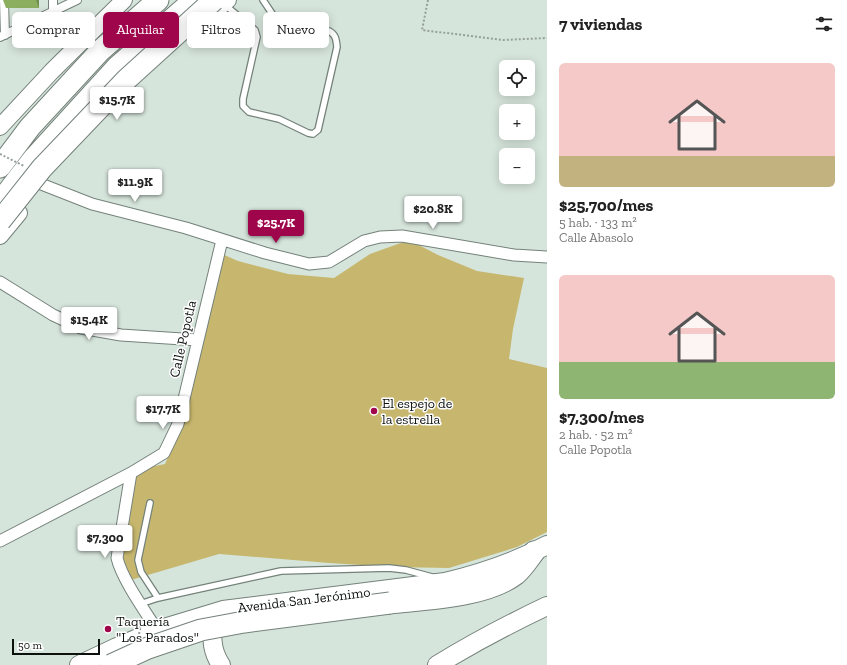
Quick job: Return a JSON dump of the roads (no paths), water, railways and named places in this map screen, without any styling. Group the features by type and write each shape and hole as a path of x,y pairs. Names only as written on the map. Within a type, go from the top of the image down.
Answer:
{"highway":[{"path":"0,145 23,117 86,51 141,0"},
{"path":"0,167 30,127 102,50 158,0"},
{"path":"0,202 34,158 117,67 194,0"},
{"path":"0,221 42,168 121,85 222,1"},
{"path":"112,665 148,648 201,630 244,622 390,603 441,598 485,589 518,573 540,548"}],"main road":[{"path":"0,127 52,70 124,0"},
{"path":"0,236 41,184 89,129 222,1"},
{"name":"Avenida San Jerónimo","path":"82,664 117,646 157,630 223,610 445,582 468,576 540,548"},
{"path":"438,665 483,638 547,606"},
{"path":"221,665 217,659 213,646 212,634 216,621 223,610"},
{"path":"82,664 98,659 111,663 112,665"}],"street":[{"path":"4,0 2,36 12,31"},
{"path":"52,12 53,0"},
{"path":"52,12 77,0"},
{"path":"41,184 92,204 186,228 265,253 309,264 329,262 364,241 380,237 402,236 514,255 547,257"},
{"name":"Calle Popotla","path":"0,540 131,473 164,453 178,424 222,240"},
{"path":"0,282 53,315 81,328 121,335 198,340"},
{"path":"131,473 117,558 118,565 140,604 157,630"}],"lane":[{"path":"222,1 257,33 242,98 243,106 249,112 279,119 313,134 318,130 337,47 336,39 334,34 329,31 279,24 263,0"},
{"path":"150,503 138,560 141,572 158,598"},
{"path":"140,604 158,598 281,571 389,568 406,570 445,582"}],"place":[{"name":"El espejo de la estrella","path":"374,411"},
{"name":"Taquería \"Los Parados\"","path":"108,629"}]}
